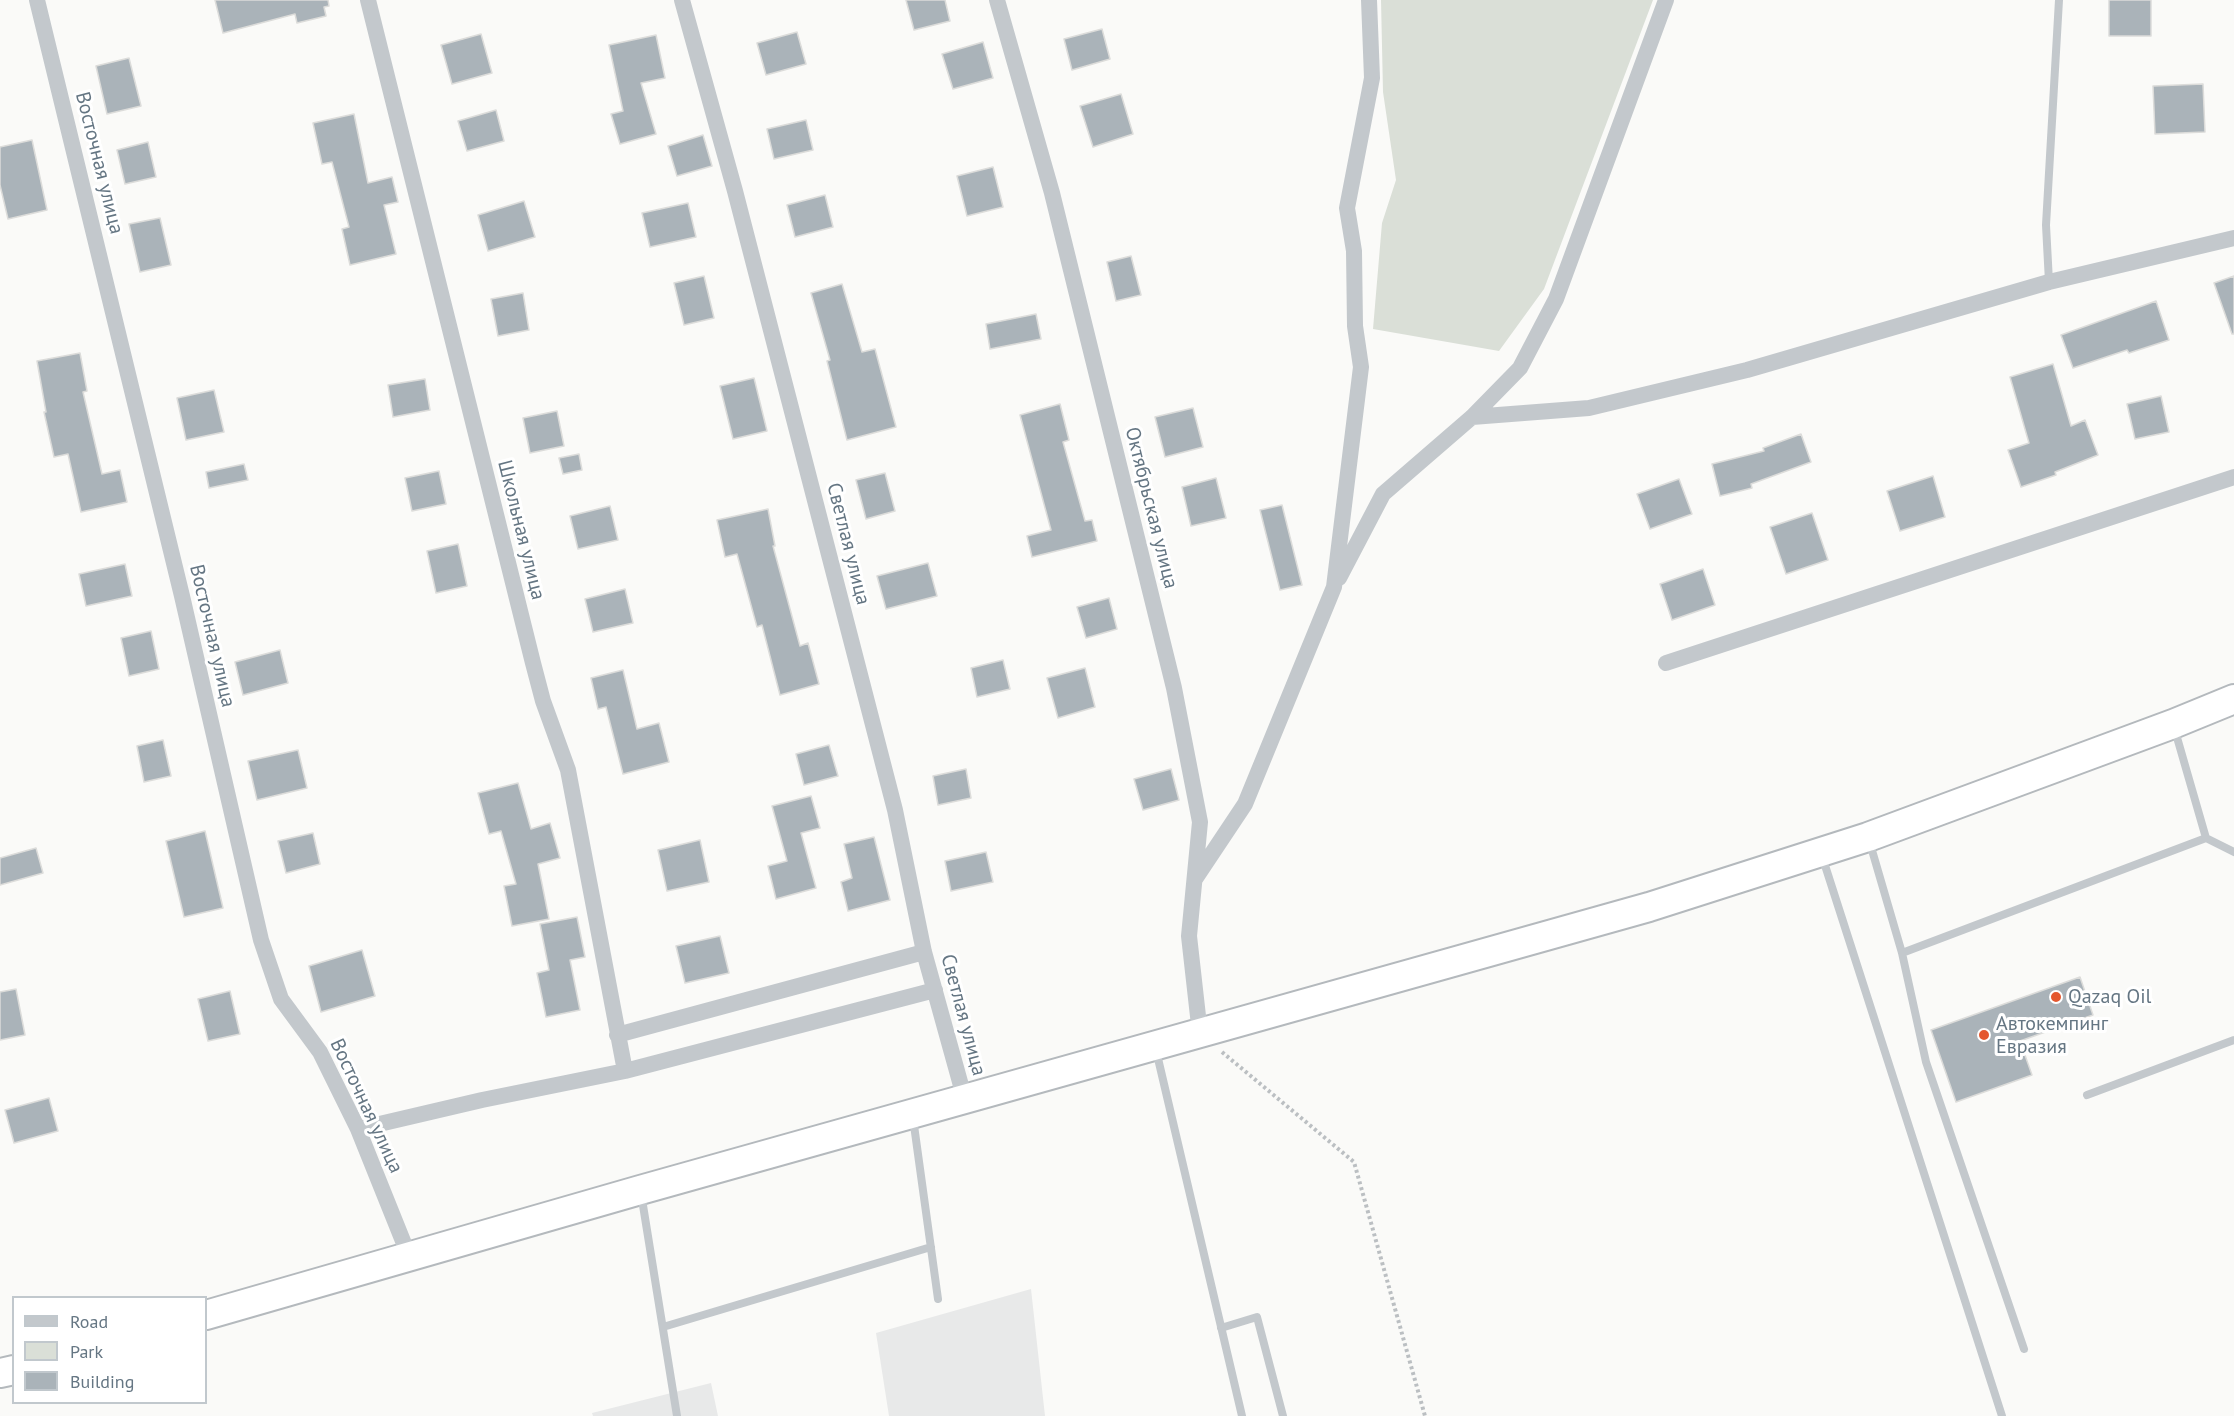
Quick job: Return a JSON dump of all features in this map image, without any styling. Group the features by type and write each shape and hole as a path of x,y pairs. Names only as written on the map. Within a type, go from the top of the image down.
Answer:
{"highway":[{"path":"207,1315 640,1190 1155,1047 1649,906 1868,837 2173,724 2234,699"}],"street":[{"name":"Восточная улица","path":"37,0 182,596 261,940 281,999 320,1052 358,1129 409,1256"},
{"name":"Школьная улица","path":"368,0 536,673 568,770 625,1071"},
{"name":"Светлая улица","path":"682,0 735,191 892,799 924,952 965,1100"},
{"name":"Октябрьская улица","path":"997,0 1052,193 1174,688 1200,822 1189,936 1200,1034"},
{"path":"1334,587 1361,367 1354,326 1354,251 1347,207 1372,78 1369,0"},
{"path":"1194,881 1245,804 1334,587 1383,494 1472,417 1520,368 1556,299 1666,0"},
{"path":"1472,417 1589,408 1747,370 2049,282 2234,238"},
{"path":"1666,663 2234,477"},
{"path":"617,1035 924,952"},
{"path":"358,1129 482,1100 625,1071 935,990"}],"lane":[{"path":"2049,282 2046,225 2059,0"},
{"path":"2173,724 2206,838"},
{"path":"1868,837 1902,953 1926,1062 2024,1349"},
{"path":"1902,953 2206,838 2234,852"},
{"path":"1821,853 2002,1416"},
{"path":"2087,1095 2234,1040"},
{"path":"1155,1047 1242,1416"},
{"path":"912,1114 938,1299"},
{"path":"640,1190 677,1416"},
{"path":"663,1327 931,1247"},
{"path":"1221,1328 1257,1317 1283,1416"}],"path":[{"path":"1200,1034 1354,1162 1425,1416"}],"shaded area":[{"path":"1031,1289 1045,1416 889,1416 876,1333"},
{"path":"711,1383 718,1416 593,1416 592,1413"}],"green space":[{"path":"1381,0 1653,0 1544,289 1499,351 1373,329 1382,223 1396,180 1383,92"}],"building":[{"path":"215,0 328,0 329,6 324,7 326,16 297,23 295,14 223,33"},
{"path":"906,0 945,0 950,21 914,30"},
{"path":"2109,0 2151,0 2151,36 2109,36"},
{"path":"1102,29 1110,59 1072,70 1064,39"},
{"path":"797,32 806,64 766,75 757,43"},
{"path":"481,34 492,73 452,84 441,45"},
{"path":"656,35 665,78 641,83 656,134 620,144 611,114 623,111 609,45"},
{"path":"983,42 993,78 953,89 942,54"},
{"path":"129,58 141,106 107,114 96,66"},
{"path":"2203,84 2205,132 2155,134 2153,86"},
{"path":"1121,94 1133,134 1093,147 1080,106"},
{"path":"496,110 504,141 467,151 458,121"},
{"path":"354,114 368,183 392,177 398,202 384,205 396,254 350,265 342,229 349,227 332,162 322,164 313,123"},
{"path":"806,120 813,150 774,159 767,129"},
{"path":"703,135 712,166 677,176 668,146"},
{"path":"32,140 47,210 8,219 0,185 0,147"},
{"path":"148,142 156,177 125,184 117,150"},
{"path":"993,167 1003,207 967,216 957,176"},
{"path":"825,195 833,227 795,237 787,205"},
{"path":"524,201 535,237 488,251 478,215"},
{"path":"688,203 696,237 650,247 642,213"},
{"path":"160,218 171,265 140,272 129,224"},
{"path":"1131,256 1141,295 1116,301 1107,262"},
{"path":"704,276 714,318 684,325 674,283"},
{"path":"2234,276 2234,334 2232,334 2214,283"},
{"path":"842,284 862,352 875,349 896,427 847,440 827,361 830,360 811,293"},
{"path":"523,293 529,330 498,336 491,299"},
{"path":"2156,301 2169,340 2129,353 2127,350 2073,368 2061,335"},
{"path":"1036,314 1041,339 990,349 986,324"},
{"path":"80,353 87,391 83,392 102,474 120,470 127,502 81,512 68,454 54,457 44,412 46,412 37,361"},
{"path":"2053,364 2071,426 2085,420 2098,455 2055,472 2056,475 2021,487 2008,450 2029,443 2010,377"},
{"path":"754,378 767,431 733,439 720,386"},
{"path":"425,379 430,410 393,417 388,385"},
{"path":"214,390 224,432 186,440 177,398"},
{"path":"2161,396 2169,432 2135,439 2127,404"},
{"path":"1060,404 1069,440 1063,442 1085,521 1092,520 1097,541 1032,557 1027,536 1051,530 1020,415"},
{"path":"1193,408 1203,447 1165,457 1155,417"},
{"path":"557,411 564,446 530,453 523,418"},
{"path":"1801,434 1811,462 1751,484 1752,488 1720,496 1712,464 1764,451 1763,448"},
{"path":"579,454 582,470 563,474 559,458"},
{"path":"244,464 248,480 209,488 206,472"},
{"path":"439,471 446,504 412,511 405,478"},
{"path":"885,473 895,511 866,519 856,480"},
{"path":"1933,476 1945,517 1900,531 1887,491"},
{"path":"1216,478 1226,518 1191,526 1182,487"},
{"path":"1679,479 1692,514 1650,529 1637,494"},
{"path":"1282,505 1302,585 1280,590 1260,510"},
{"path":"610,506 618,540 578,549 570,516"},
{"path":"768,509 775,546 773,546 800,646 808,643 819,684 780,695 762,625 757,627 737,554 725,557 717,520"},
{"path":"1812,513 1828,560 1786,574 1770,527"},
{"path":"458,544 467,586 436,593 427,551"},
{"path":"928,563 937,596 886,609 877,576"},
{"path":"125,564 132,596 86,606 79,574"},
{"path":"1703,569 1715,605 1672,620 1660,584"},
{"path":"625,589 633,623 593,632 585,599"},
{"path":"1109,598 1117,629 1086,638 1077,607"},
{"path":"151,631 159,669 129,676 121,638"},
{"path":"280,650 288,683 243,695 235,662"},
{"path":"1003,660 1010,689 977,697 971,668"},
{"path":"1085,668 1095,707 1058,718 1047,678"},
{"path":"623,670 637,729 659,723 669,762 623,774 606,707 598,709 591,678"},
{"path":"163,740 171,776 144,782 137,746"},
{"path":"829,745 838,776 804,785 796,754"},
{"path":"298,750 307,788 257,800 248,761"},
{"path":"966,769 971,798 938,805 933,776"},
{"path":"1171,769 1179,800 1143,810 1134,779"},
{"path":"518,783 531,829 550,823 560,858 538,864 549,919 512,926 504,886 516,884 501,831 489,834 478,793"},
{"path":"811,796 820,828 801,833 816,888 776,899 768,866 787,861 772,806"},
{"path":"205,831 223,908 184,917 166,841"},
{"path":"313,833 320,864 286,873 278,841"},
{"path":"874,837 890,900 848,911 841,882 852,878 844,844"},
{"path":"700,840 709,882 667,891 658,850"},
{"path":"36,848 43,873 0,885 0,858"},
{"path":"986,852 993,882 951,891 945,861"},
{"path":"577,917 585,957 570,960 580,1010 546,1017 537,973 549,970 540,924"},
{"path":"720,936 729,973 685,983 676,946"},
{"path":"362,950 375,996 321,1012 309,966"},
{"name":"Автокемпинг Евразия","path":"2080,977 2093,1015 2020,1041 2032,1075 1956,1102 1931,1030"},
{"path":"16,989 25,1035 0,1040 0,992"},
{"path":"230,991 240,1034 208,1041 198,999"},
{"path":"49,1098 58,1131 14,1143 5,1110"}],"place":[{"name":"Qazaq Oil","path":"2056,997"},
{"name":"Автокемпинг Евразия","path":"1984,1035"}]}
